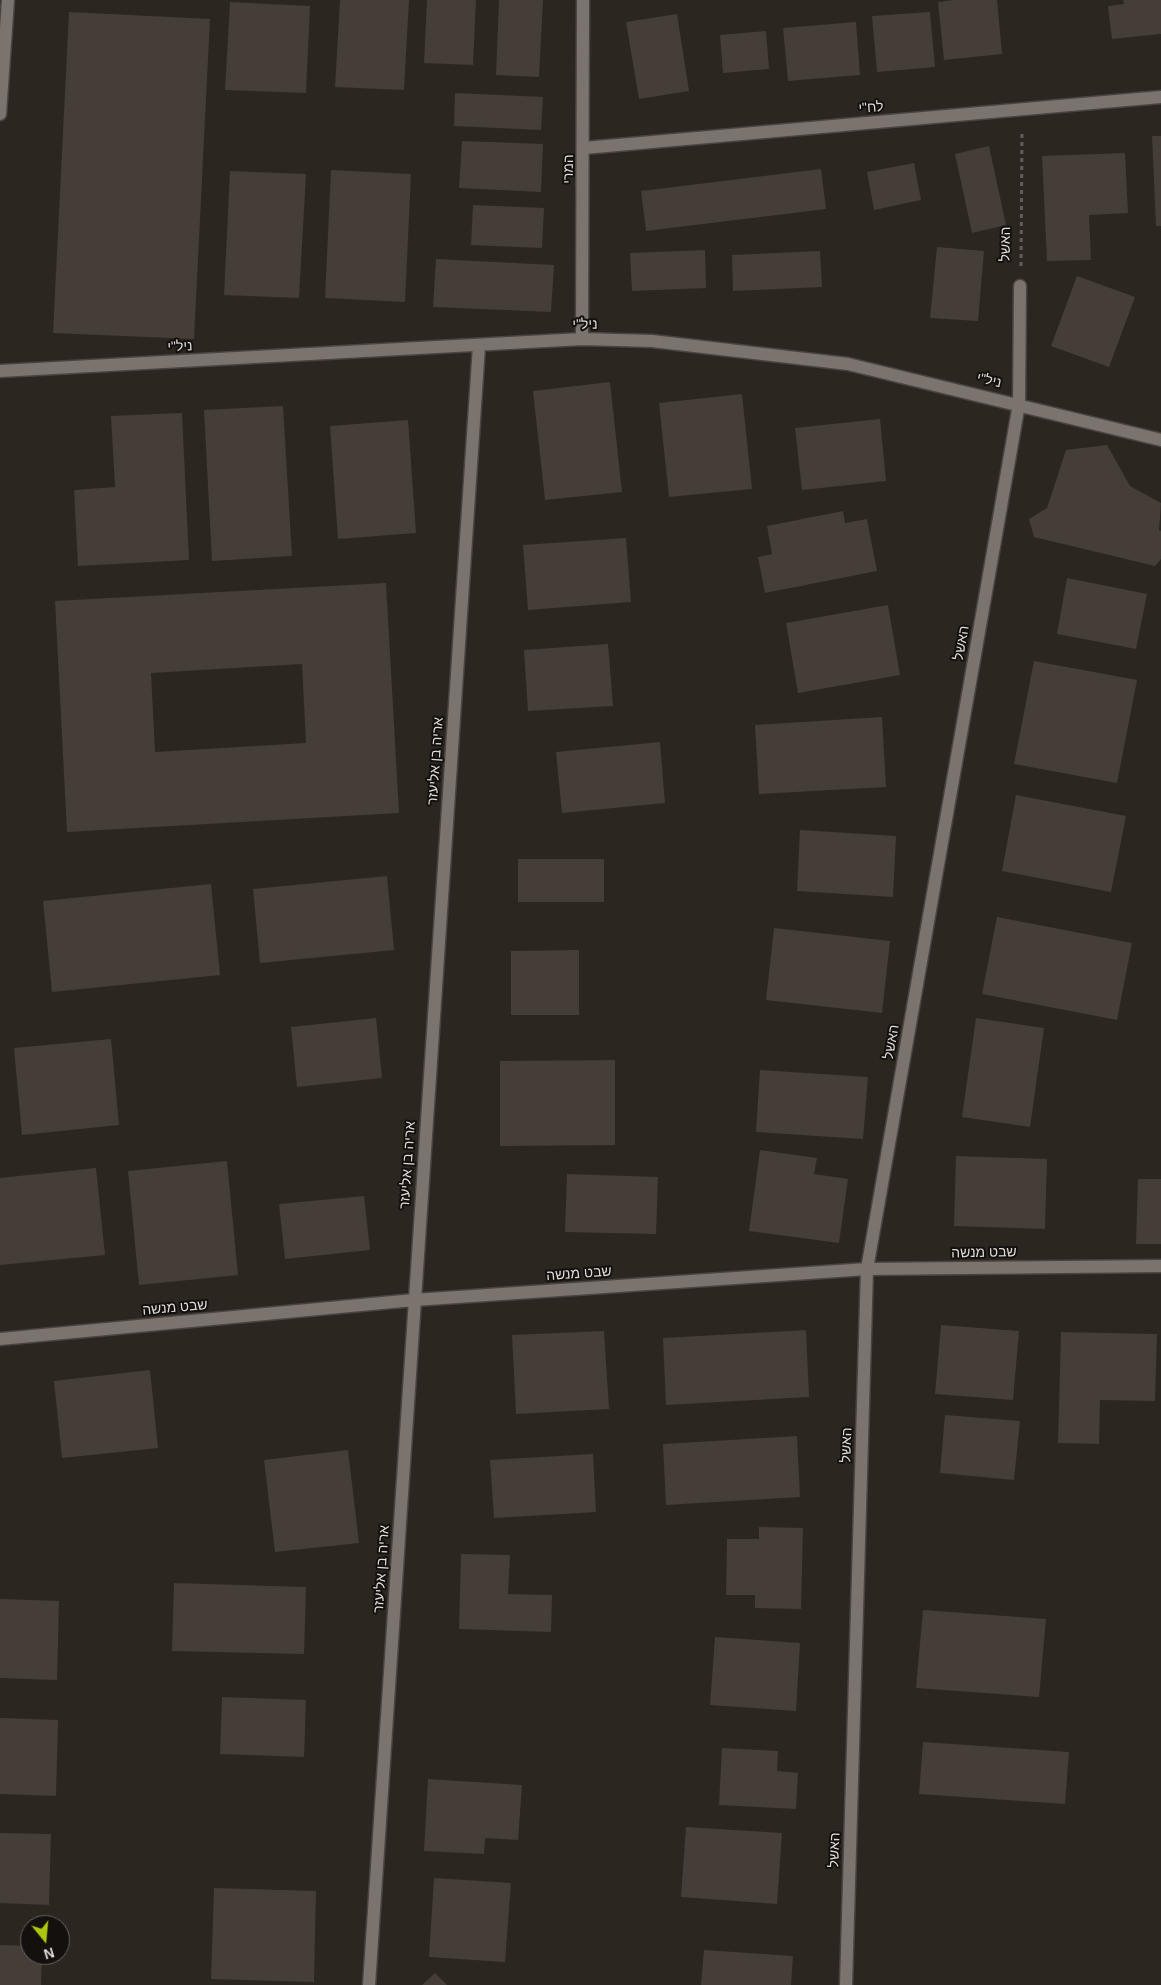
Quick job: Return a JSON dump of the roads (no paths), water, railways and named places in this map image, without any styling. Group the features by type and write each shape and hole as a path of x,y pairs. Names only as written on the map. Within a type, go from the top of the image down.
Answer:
{"street":[{"path":"0,114 8,0"},
{"name":"המרי","path":"582,339 583,0"},
{"name":"לח\"י","path":"584,148 1161,97"},
{"name":"האשל","path":"846,1985 867,1269 1019,404 1020,286"},
{"name":"ניל\"י","path":"0,372 582,339 652,341 848,364 1161,440"},
{"name":"אריה בן אליעזר","path":"370,1985 414,1300 479,346"},
{"name":"שבט מנשה","path":"0,1339 414,1300 867,1269 1161,1266"}]}
